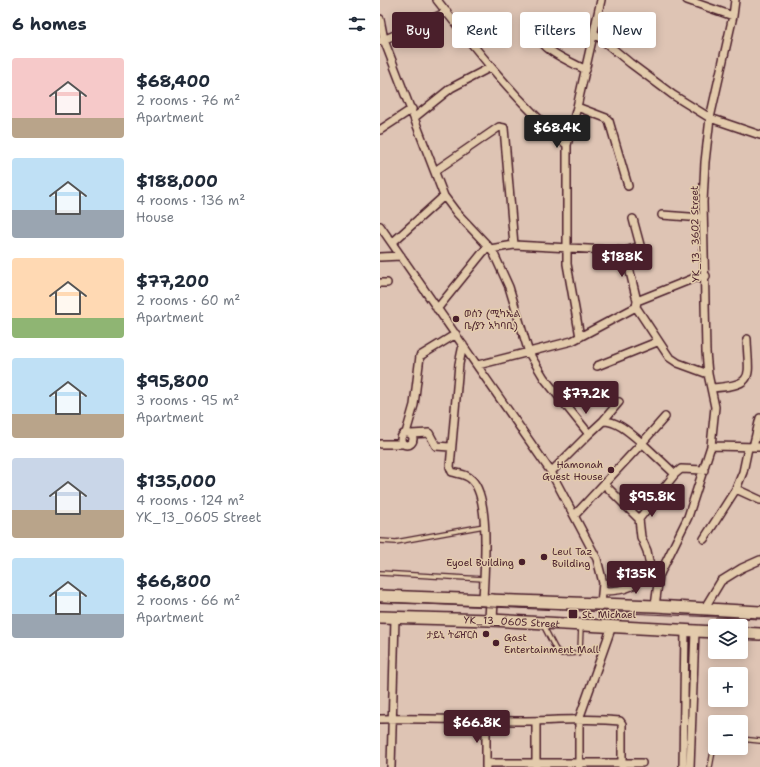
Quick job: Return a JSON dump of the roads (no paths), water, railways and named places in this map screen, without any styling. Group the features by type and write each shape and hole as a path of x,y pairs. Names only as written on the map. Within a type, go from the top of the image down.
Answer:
{"main road":[{"path":"380,596 655,606 760,612"},
{"path":"487,600 491,620"},
{"name":"YK_13_0605 Street","path":"380,617 541,622 708,631"},
{"path":"748,633 760,634"}],"street":[{"path":"437,0 491,67 538,119 567,145"},
{"path":"580,337 567,264 567,145 586,70 601,0"},
{"path":"687,0 733,16"},
{"name":"YK_13_3602 Street","path":"655,606 659,576 688,517 711,446 715,407 708,374 703,218 705,162 710,118 733,16 735,0"},
{"path":"382,41 447,12"},
{"path":"380,19 382,41 412,109 444,196 456,212 489,247 509,287 529,353 544,378 589,434"},
{"path":"594,33 628,62 673,95 710,118 760,135"},
{"path":"546,48 586,70"},
{"path":"415,117 451,88 491,67"},
{"path":"577,107 606,118 609,122 628,186"},
{"path":"380,130 412,109"},
{"path":"435,171 499,127 504,128 514,245"},
{"path":"392,243 444,196"},
{"path":"662,215 703,218"},
{"path":"437,309 489,247 514,245 625,251 640,245 633,219"},
{"path":"380,226 551,472 597,559 603,583 601,604"},
{"path":"625,251 636,304 658,342 669,357 678,363 708,374"},
{"path":"380,256 401,256"},
{"path":"478,365 572,342 636,304 697,278 706,276"},
{"path":"408,434 414,404 420,356 456,334"},
{"path":"712,388 735,386 746,379 750,369 747,339"},
{"path":"597,366 658,342"},
{"path":"463,345 459,364 450,447 450,471 468,476 477,486 485,526 484,579 487,600"},
{"path":"551,472 603,420 618,402"},
{"path":"575,515 665,417"},
{"path":"704,539 736,489 743,472 748,447 760,418"},
{"path":"603,420 620,425 675,474"},
{"path":"381,444 403,444 402,436 408,434 430,434 436,446 450,447"},
{"path":"711,446 748,447"},
{"path":"639,518 675,474 681,469 704,470"},
{"path":"604,484 639,518 641,537 647,551 650,566 659,576"},
{"path":"736,489 760,500"},
{"path":"704,609 722,581 742,568 760,560"},
{"path":"603,591 630,588 645,575 650,566"},
{"path":"391,767 395,618"},
{"path":"579,765 579,718 612,626"},
{"path":"683,767 690,630"},
{"path":"690,630 690,767"},
{"path":"380,719 408,718 536,721 579,718 622,722 622,765"},
{"path":"486,721 486,765 622,765 642,762"},
{"path":"536,721 536,765"}],"lane":[{"path":"380,541 396,542 485,526"},
{"path":"380,573 484,579"},
{"path":"541,622 555,648 560,654 578,653 580,650 581,624"},
{"path":"748,740 760,740"},
{"path":"710,767 712,755"}],"tram line":[{"path":"380,602 760,619"}],"place":[{"name":"ወሰን (ሚካኤል ቤ/ያን አካባቢ)","path":"456,319"},
{"name":"Hamonah Guest House","path":"611,470"},
{"name":"Leul Taz Building","path":"544,557"},
{"name":"Eyoel Building","path":"522,562"},
{"name":"St. Michael","path":"573,614"},
{"name":"ታይኒ ትሬዠርስ","path":"486,634"},
{"name":"Gast Entertainment Mall","path":"496,643"}]}
